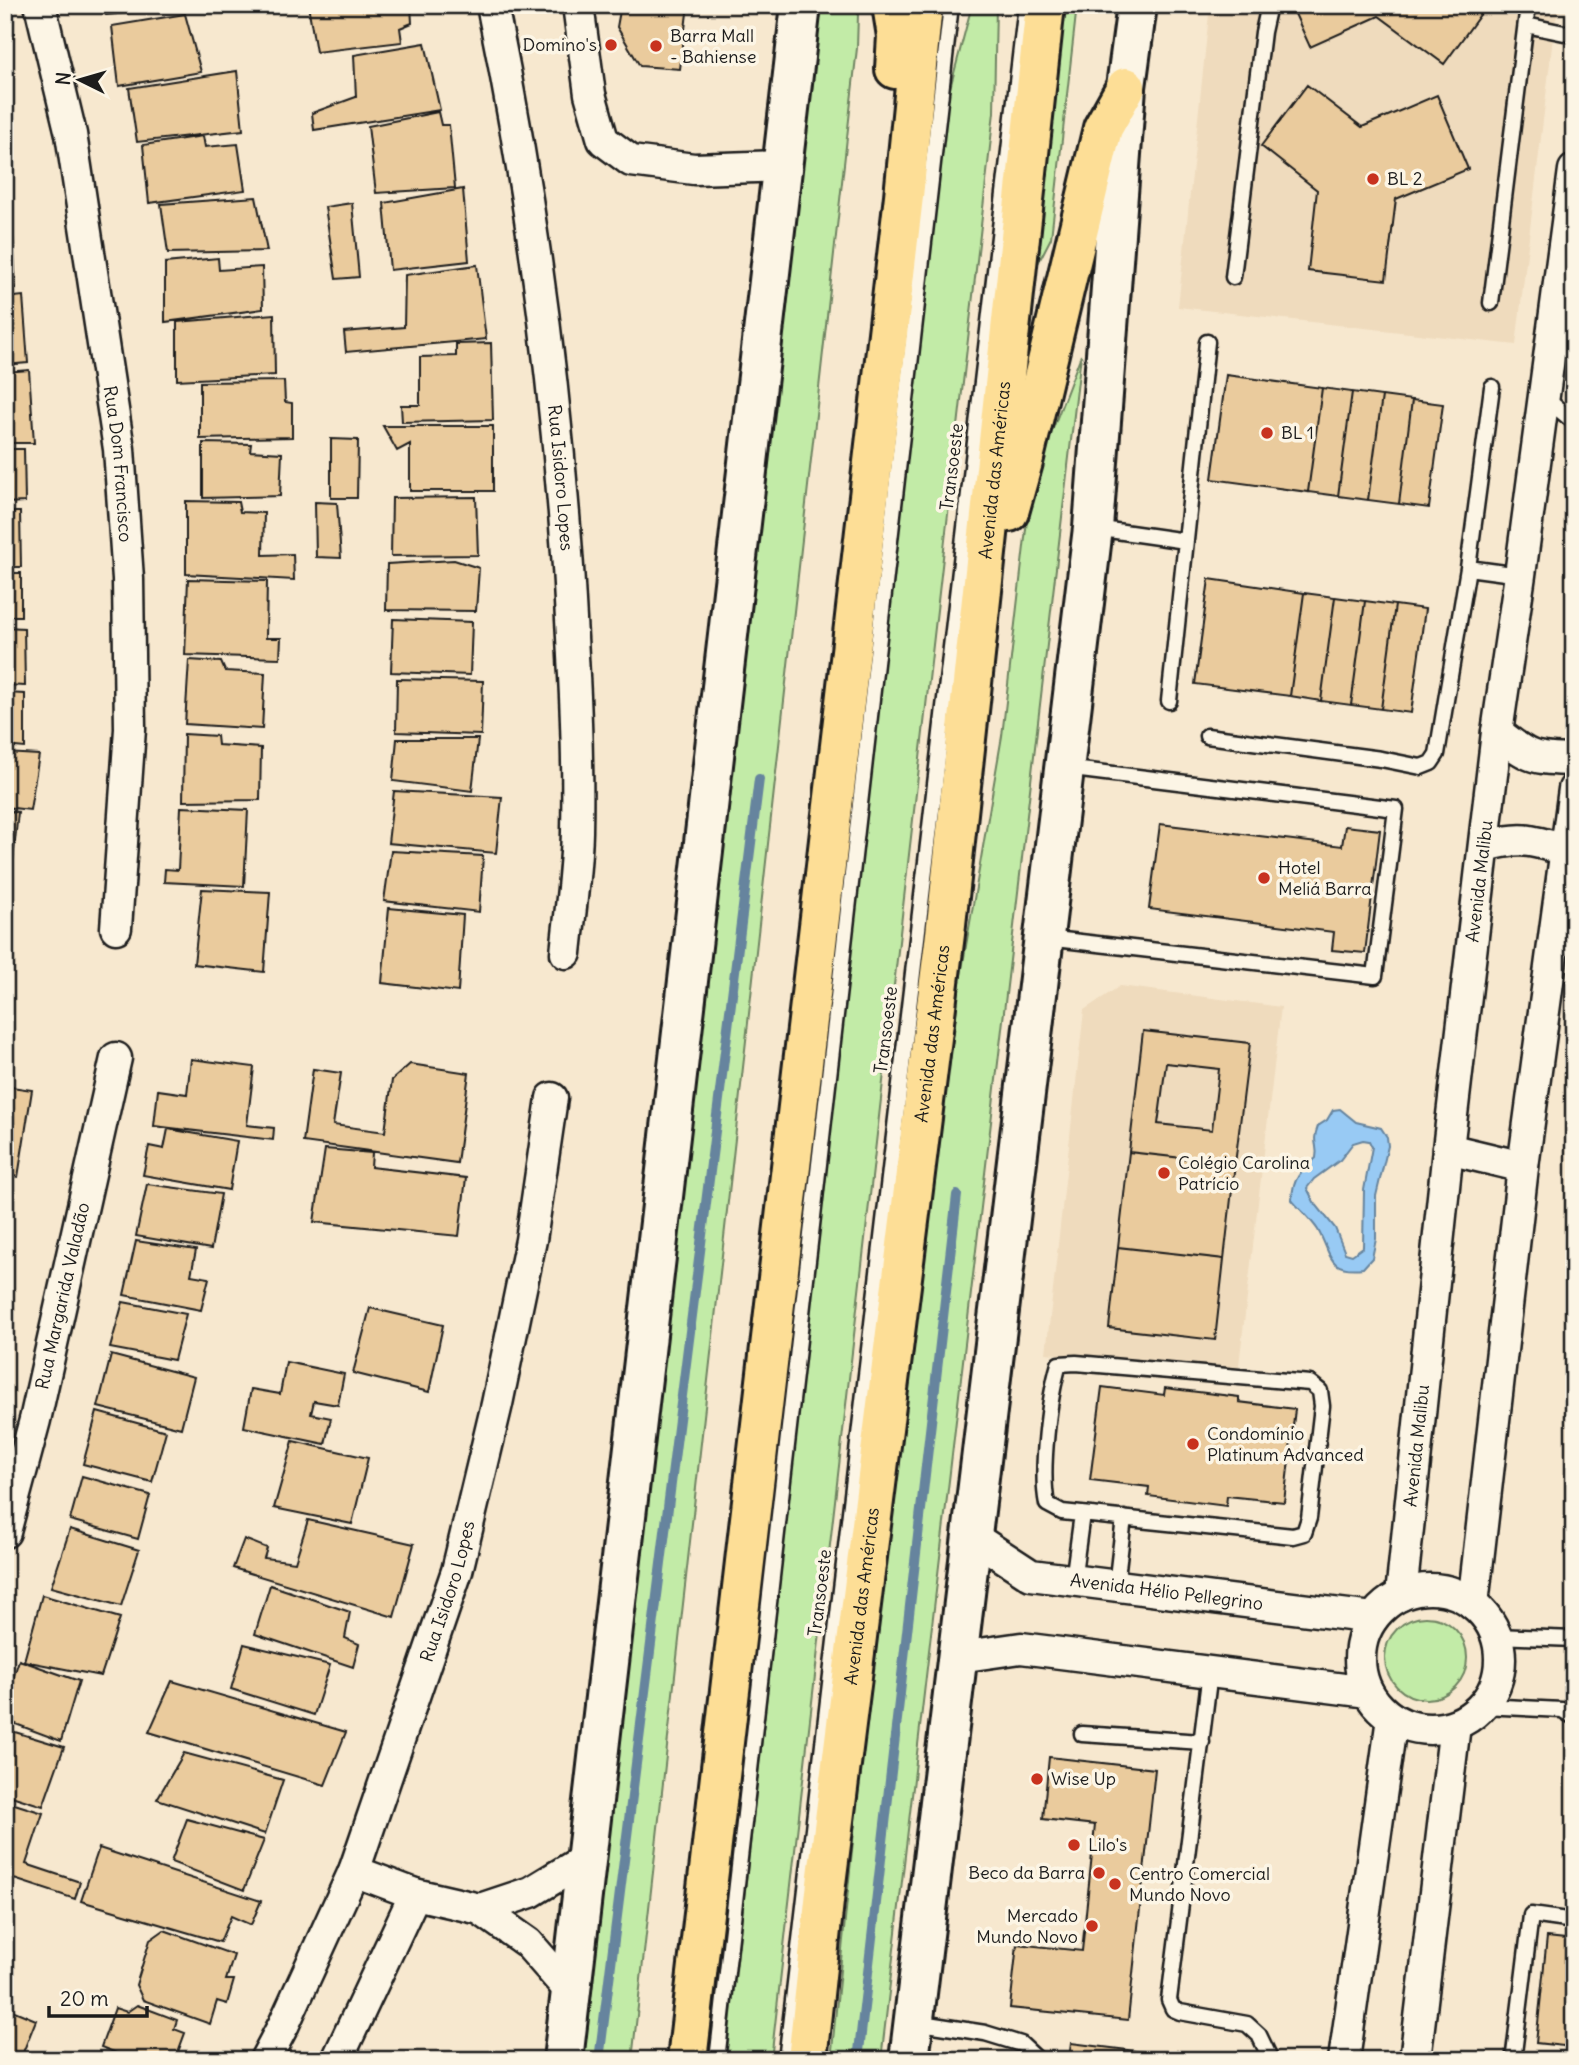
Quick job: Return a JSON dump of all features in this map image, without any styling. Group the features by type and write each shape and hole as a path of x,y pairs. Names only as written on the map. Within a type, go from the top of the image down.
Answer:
{"highway":[{"path":"892,5 897,36 892,112 894,147 904,196"},
{"path":"687,2060 904,196 923,5"},
{"name":"Avenida das Américas","path":"807,2060 827,1879 945,934 985,561 1034,20"},
{"path":"985,561 1000,536 1012,507 1103,128 1126,87"}],"main road":[{"path":"563,2060 801,5"},
{"path":"909,2060 1093,528 1126,87 1137,5"}],"street":[{"name":"Rua Dom Francisco","path":"40,5 71,134 119,449 128,579 130,729 116,928"},
{"name":"Rua Isidoro Lopes","path":"492,5 509,87 552,375 565,527 577,703 577,834 566,953"},
{"path":"578,5 590,94 603,140 631,161 694,169 783,166"},
{"name":"Avenida Malibu","path":"1401,1595 1448,1149 1497,732 1544,397 1567,256 1574,170"},
{"path":"1497,732 1523,753 1537,758 1574,760"},
{"path":"1474,1604 1523,1167 1574,789"},
{"path":"1485,846 1526,839 1564,850"},
{"name":"Rua Margarida Valadão","path":"5,1532 36,1420 116,1058"},
{"name":"Rua Isidoro Lopes","path":"265,2060 354,1871 457,1571 497,1404 531,1240 552,1098"},
{"path":"1448,1149 1523,1167"},
{"name":"Avenida Hélio Pellegrino","path":"973,1537 1031,1575 1373,1618"},
{"path":"1415,1590 1438,1590 1461,1596 1474,1604 1483,1613 1496,1636 1500,1651 1497,1680 1482,1706 1470,1717 1439,1730 1406,1726 1378,1707 1368,1692 1361,1672 1360,1652 1366,1631 1384,1606 1415,1590"},
{"path":"959,1657 1020,1648 1368,1692"},
{"path":"1344,2060 1392,1718"},
{"path":"1415,2060 1455,1725"},
{"path":"480,1909 531,1892 587,1858"},
{"path":"354,1871 415,1894 480,1909 528,1943 570,1991"},
{"path":"337,2060 415,1894"}],"lane":[{"path":"717,2060 951,5"},
{"path":"948,35 958,5"},
{"path":"1014,5 1034,20"},
{"name":"Transoeste","path":"786,2060 1034,20 1026,5"},
{"path":"1233,277 1263,32 1269,5"},
{"path":"1491,303 1528,5"},
{"path":"1526,25 1574,35"},
{"path":"1169,701 1207,342"},
{"path":"1208,736 1381,759 1421,767 1431,763 1437,754 1468,568 1492,387"},
{"path":"1544,397 1574,422"},
{"path":"1093,528 1186,541"},
{"path":"1468,568 1520,575"},
{"path":"1045,937 1375,976 1396,808 1065,768"},
{"path":"1076,1363 1310,1382 1320,1391 1322,1406 1309,1518 1304,1533 1293,1536 1124,1518 1062,1511 1047,1504 1043,1485 1053,1384 1059,1364 1076,1363"},
{"path":"1073,1581 1082,1514"},
{"path":"1116,1586 1124,1518"},
{"path":"1496,1636 1574,1639"},
{"path":"1210,1672 1169,2000 1173,2009 1180,2012 1247,2024 1259,2035 1271,2060"},
{"path":"1482,1706 1562,1710 1574,1717"},
{"path":"1082,1734 1202,1742"},
{"path":"1514,2053 1531,1915 1574,1921"},
{"path":"914,2022 985,2034 1021,2044 1038,2060"}],"shaded area":[{"path":"1210,5 1563,5 1555,21 1516,345 1178,307"},
{"name":"Colégio Carolina Patrício","path":"1120,986 1281,1007 1238,1374 1046,1353 1084,1010"}],"green space":[{"path":"816,5 856,5 857,48 632,2060 578,2060"},
{"path":"972,5 996,5 994,112 771,2060 726,2060 944,111"},
{"path":"1047,5 1077,5 1051,238 1011,316"},
{"path":"1081,355 881,2060 831,2060 867,1700 961,975 1002,736 1031,486"},
{"path":"1426,1617 1442,1620 1455,1629 1464,1642 1467,1658 1464,1674 1455,1687 1442,1696 1426,1699 1410,1696 1397,1687 1388,1674 1385,1658 1388,1642 1397,1629 1410,1620"}],"water":[{"path":"1340,1109 1356,1122 1381,1128 1387,1137 1388,1146 1376,1196 1376,1239 1372,1258 1363,1268 1343,1267 1332,1260 1315,1226 1292,1200 1298,1176 1316,1158 1315,1137 1318,1126 1327,1120 1333,1110","holes":["1369,1141 1372,1147 1364,1190 1363,1247 1352,1255 1345,1253 1335,1228 1314,1202 1307,1188 1314,1179 1340,1160 1353,1143"]}],"building":[{"path":"104,5 141,5 142,12 106,15"},
{"path":"308,5 411,5 412,23 400,28 402,42 316,52"},
{"name":"Barra Mall - Bahiense","path":"621,5 688,5 680,69 640,66 617,27"},
{"path":"1291,5 1487,5 1444,64 1379,16 1310,47"},
{"path":"185,14 201,72 119,86 112,26"},
{"path":"425,43 440,110 314,130 312,113 356,97 354,55"},
{"path":"237,71 243,130 137,142 129,88"},
{"name":"BL 2","path":"1307,85 1362,127 1437,95 1468,169 1396,199 1386,280 1308,271 1317,190 1261,146"},
{"path":"438,112 441,125 449,125 455,188 376,193 368,126"},
{"path":"203,136 205,147 238,144 245,190 149,203 143,145"},
{"path":"463,189 469,261 390,270 384,203"},
{"path":"256,197 267,251 168,253 161,204"},
{"path":"352,203 359,277 336,279 325,207"},
{"path":"5,219 12,219 16,288 5,288"},
{"path":"218,258 219,270 262,267 263,309 165,322 165,263"},
{"path":"477,265 486,339 346,352 344,332 404,327 405,275"},
{"path":"23,296 28,363 5,365 5,298"},
{"path":"274,314 275,375 177,380 177,322"},
{"path":"491,343 493,420 402,422 401,405 420,405 420,357 456,356 456,344"},
{"path":"29,370 34,443 5,443 5,372"},
{"name":"BL 1","path":"1226,375 1322,388 1308,492 1212,479"},
{"path":"284,381 285,402 292,403 292,437 200,439 200,382"},
{"path":"1322,388 1352,392 1338,496 1308,492"},
{"path":"1352,392 1382,396 1368,500 1338,496"},
{"path":"1382,396 1412,400 1399,504 1368,500"},
{"path":"1412,400 1443,404 1429,508 1399,504"},
{"path":"383,426 493,426 493,491 410,491 410,444 397,451"},
{"path":"331,439 358,440 357,498 331,498"},
{"path":"203,443 251,444 250,451 282,453 280,496 203,498"},
{"path":"5,449 24,449 25,502 5,503"},
{"path":"476,497 478,555 391,556 392,498"},
{"path":"186,501 238,502 240,512 264,513 263,555 293,554 294,580 186,574"},
{"path":"315,502 337,503 341,558 316,557"},
{"path":"5,512 20,512 21,567 5,567"},
{"path":"454,560 479,568 476,611 386,610 387,564"},
{"path":"5,573 21,573 21,616 5,616"},
{"path":"188,579 267,581 266,638 281,638 280,658 185,655"},
{"path":"1209,579 1304,593 1290,696 1195,684"},
{"path":"1304,593 1335,597 1321,701 1290,696"},
{"path":"1335,597 1365,601 1351,705 1321,701"},
{"path":"1365,601 1395,605 1381,709 1351,705"},
{"path":"1395,605 1425,609 1411,713 1381,709"},
{"path":"393,619 472,622 470,675 391,672"},
{"path":"5,627 24,628 25,686 5,685"},
{"path":"189,660 221,662 225,671 265,673 262,729 185,724"},
{"path":"397,679 483,681 481,735 396,732"},
{"path":"5,693 25,694 25,748 5,746"},
{"path":"184,734 217,736 218,745 261,748 260,800 183,801"},
{"path":"397,739 478,739 472,791 393,781"},
{"path":"5,753 39,755 30,810 5,807"},
{"path":"394,791 502,797 496,853 388,843"},
{"path":"181,807 248,810 244,886 164,882 165,869 178,870"},
{"path":"5,811 18,812 12,870 5,869"},
{"name":"Hotel Meliá Barra","path":"1160,824 1342,846 1345,826 1380,830 1365,953 1332,950 1334,932 1149,909"},
{"path":"391,851 483,856 479,912 384,901"},
{"path":"5,872 8,872 5,904"},
{"path":"202,889 270,892 264,972 194,964"},
{"path":"389,908 463,915 458,992 382,983"},
{"path":"1143,1031 1250,1043 1235,1164 1129,1152","holes":["1166,1063 1219,1069 1212,1130 1158,1124"]},
{"path":"191,1059 254,1067 247,1125 274,1128 273,1140 154,1126 158,1090 187,1094"},
{"path":"410,1064 469,1073 457,1163 303,1142 313,1069 341,1073 333,1125 385,1132 392,1080"},
{"path":"5,1086 32,1090 18,1177 5,1174"},
{"path":"168,1129 237,1141 229,1190 143,1175 149,1146 164,1149"},
{"path":"325,1149 372,1153 371,1167 466,1178 459,1236 314,1222"},
{"path":"1129,1152 1235,1164 1224,1259 1118,1247"},
{"path":"147,1184 221,1194 211,1249 136,1236"},
{"path":"136,1241 196,1250 191,1275 209,1278 201,1310 124,1295"},
{"path":"1118,1247 1224,1259 1215,1340 1109,1328"},
{"path":"123,1302 186,1314 174,1360 110,1348"},
{"path":"370,1308 443,1325 429,1392 353,1373"},
{"path":"111,1355 194,1377 181,1428 98,1407"},
{"path":"286,1362 344,1374 338,1405 314,1401 311,1414 331,1418 325,1444 244,1427 251,1389 280,1394"},
{"name":"Condomínio Platinum Advanced","path":"1102,1387 1164,1395 1165,1388 1239,1397 1239,1402 1295,1409 1284,1502 1227,1496 1226,1506 1148,1496 1149,1487 1090,1480"},
{"path":"97,1412 166,1431 152,1482 83,1464"},
{"path":"293,1441 368,1458 352,1524 274,1508"},
{"path":"82,1476 150,1495 138,1539 70,1520"},
{"path":"308,1520 414,1544 394,1617 233,1568 244,1539 267,1548 264,1558 295,1562"},
{"path":"70,1529 139,1550 121,1606 51,1587"},
{"path":"270,1585 350,1612 345,1638 359,1644 353,1667 255,1634"},
{"path":"42,1595 120,1618 101,1676 24,1661"},
{"path":"244,1644 330,1665 314,1715 231,1689"},
{"path":"19,1660 79,1681 61,1741 5,1720 5,1703"},
{"path":"172,1681 346,1732 325,1785 149,1732"},
{"path":"5,1729 64,1747 43,1806 5,1794"},
{"path":"184,1753 283,1780 265,1834 157,1799"},
{"name":"Centro Comercial Mundo Novo","path":"1049,1757 1155,1769 1128,2020 1010,2008 1017,1944 1082,1951 1095,1825 1043,1819"},
{"path":"5,1801 43,1813 26,1864 80,1882 75,1899 5,1876"},
{"path":"187,1819 264,1840 244,1890 171,1862"},
{"path":"99,1848 261,1901 251,1925 231,1916 220,1942 81,1901"},
{"path":"164,1930 234,1955 226,1980 234,1980 227,2004 217,2001 210,2024 143,2000 136,1985 150,1940"},
{"path":"1547,1937 1574,1940 1573,2047 1536,2043"},
{"path":"137,2005 177,2020 174,2029 185,2033 175,2060 134,2060 101,2047 115,2008 127,2012"},
{"path":"12,2010 36,2020 20,2060 5,2060 5,2026"},
{"path":"1071,2043 1208,2060 1069,2060"}],"waterway":[{"path":"599,2060 759,779"},
{"path":"858,2060 957,1195"}],"place":[{"name":"Domino's","path":"611,45"},
{"name":"Barra Mall - Bahiense","path":"656,46"},
{"name":"BL 2","path":"1373,179"},
{"name":"BL 1","path":"1267,433"},
{"name":"Hotel Meliá Barra","path":"1264,878"},
{"name":"Colégio Carolina Patrício","path":"1164,1173"},
{"name":"Condomínio Platinum Advanced","path":"1193,1444"},
{"name":"Wise Up","path":"1037,1779"},
{"name":"Lilo's","path":"1074,1845"},
{"name":"Beco da Barra","path":"1099,1873"},
{"name":"Centro Comercial Mundo Novo","path":"1115,1884"},
{"name":"Mercado Mundo Novo","path":"1092,1926"}]}
